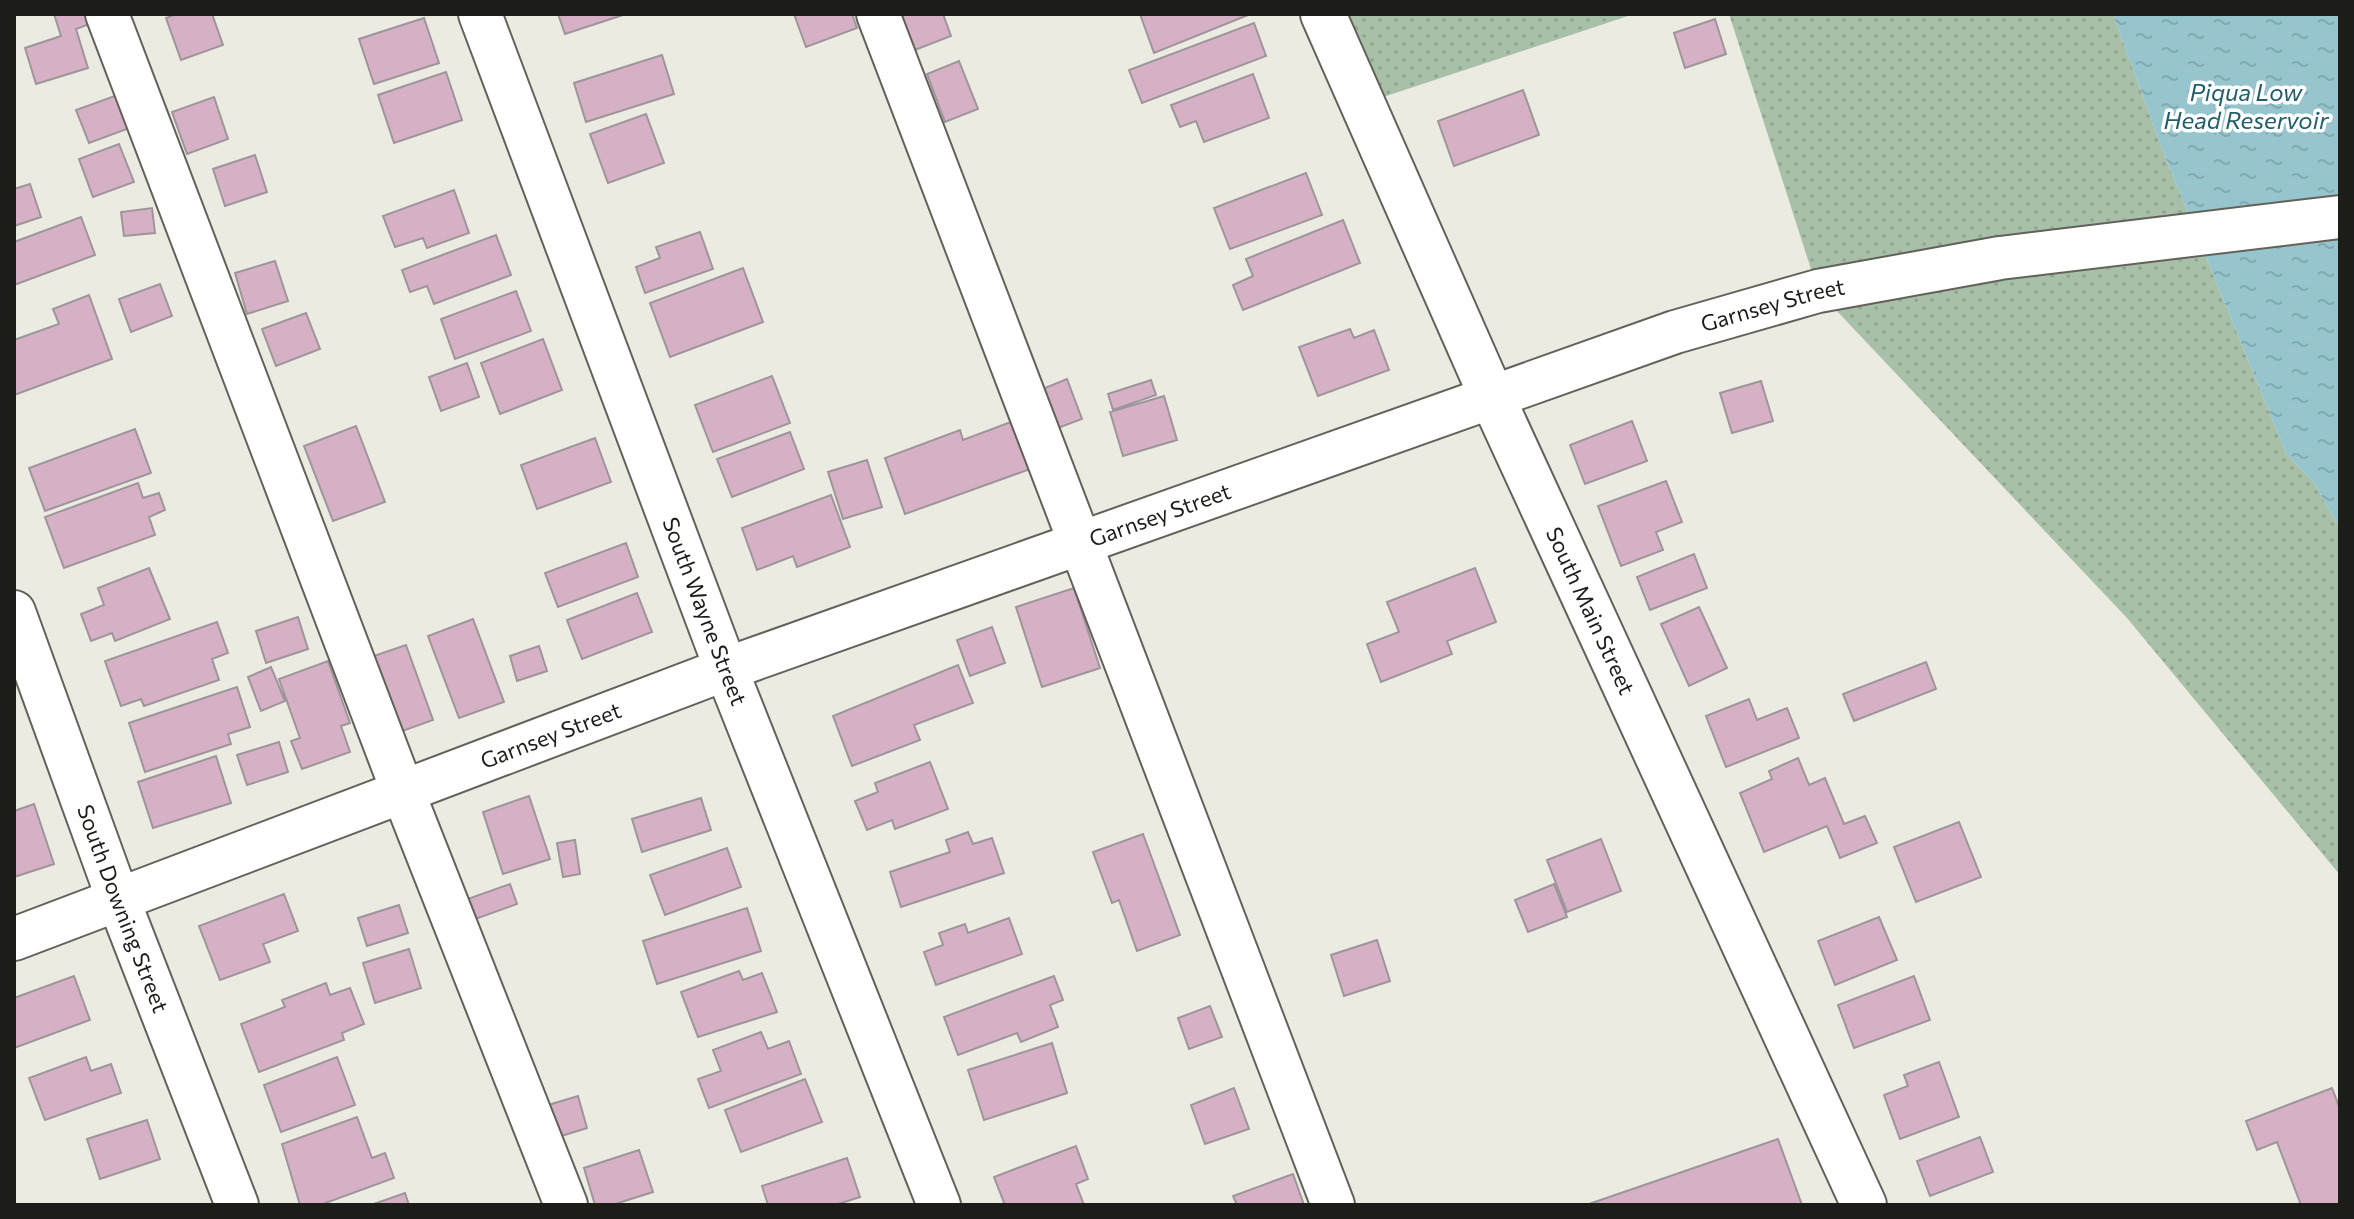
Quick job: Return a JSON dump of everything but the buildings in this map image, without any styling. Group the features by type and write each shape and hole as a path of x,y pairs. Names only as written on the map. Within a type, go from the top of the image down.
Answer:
{"main road":[{"name":"South Main Street","path":"1323,14 1492,397 1864,1205"}],"street":[{"path":"107,14 403,792 566,1205"},
{"name":"South Wayne Street","path":"480,14 726,669 939,1205"},
{"path":"878,14 1333,1205"},
{"name":"Garnsey Street","path":"14,939 726,669 1675,332 1818,291 2000,258 2340,217"},
{"name":"South Downing Street","path":"14,612 118,899 237,1205"}],"green space":[{"path":"1323,14 1634,14 1362,104"},
{"path":"1729,14 2113,14 2164,154 2286,453 2315,484 2340,529 2340,875 2127,618 1818,291"}],"water":[{"name":"Piqua Low Head Reservoir","path":"2113,14 2340,14 2340,529 2315,484 2286,453 2164,154"}]}
